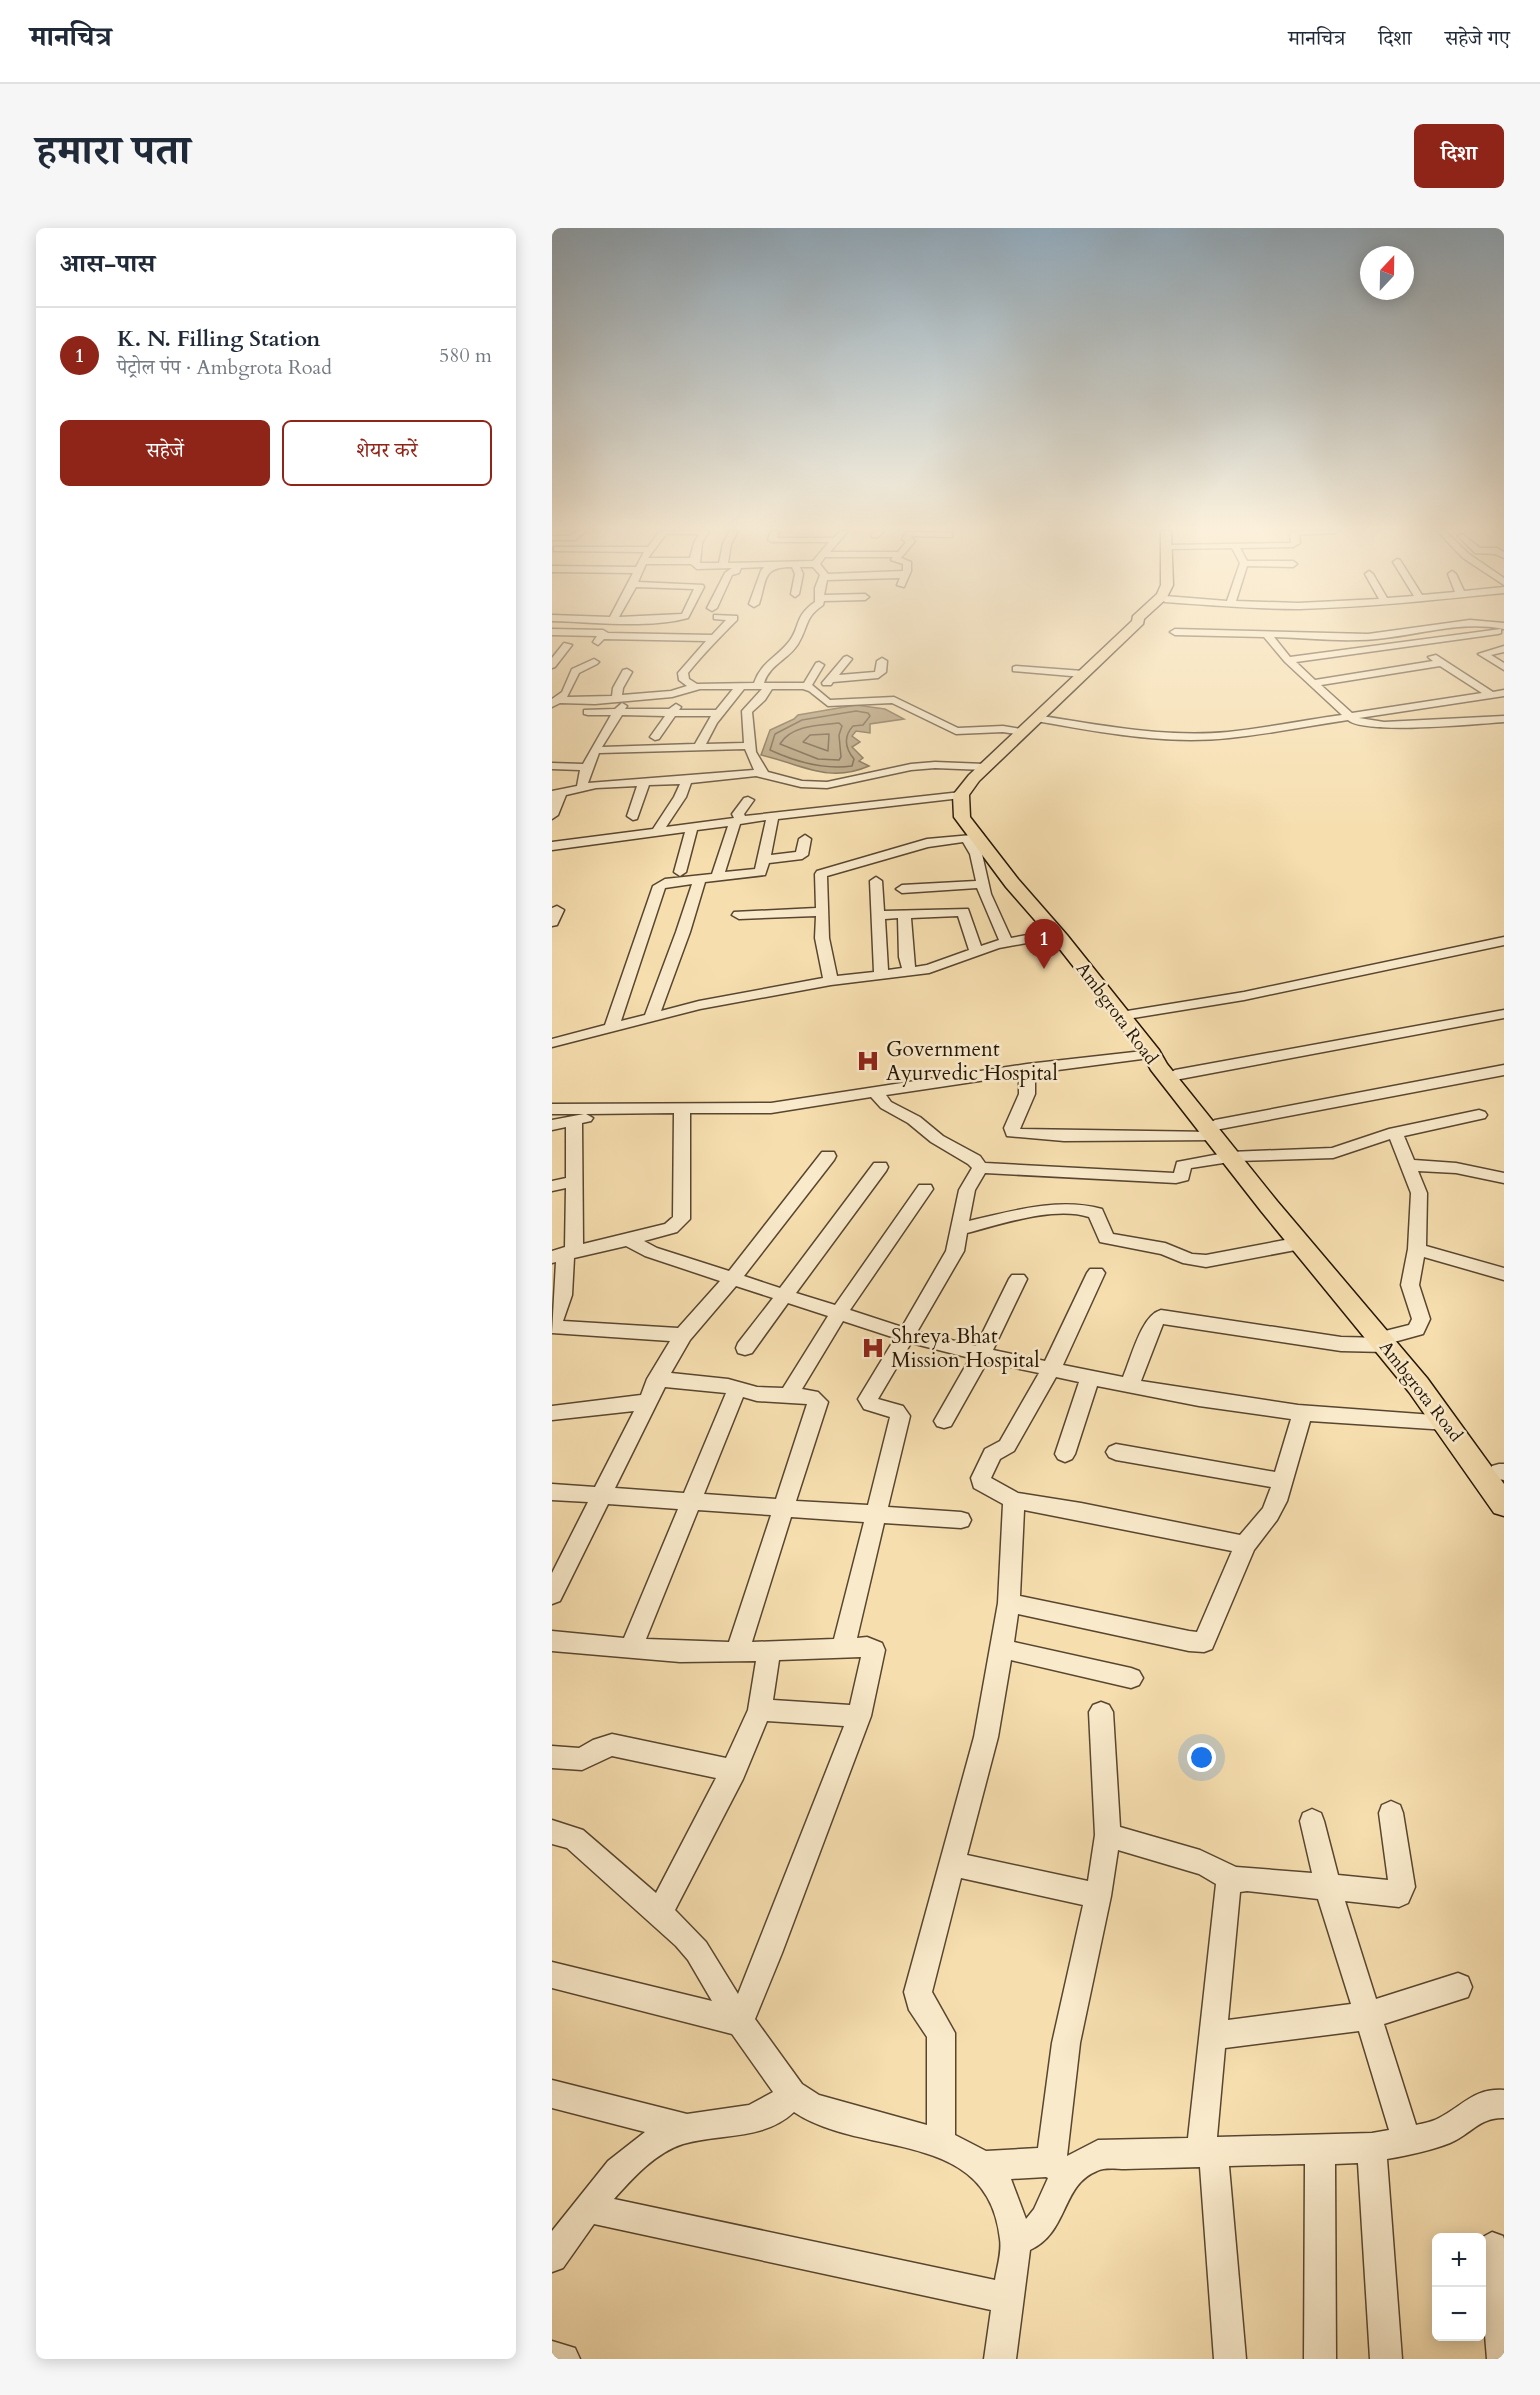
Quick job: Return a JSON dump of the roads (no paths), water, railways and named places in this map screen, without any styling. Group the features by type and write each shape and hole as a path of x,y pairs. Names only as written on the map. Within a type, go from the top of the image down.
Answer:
{"main road":[{"path":"961,795 985,767 1129,630"},
{"name":"Ambgrota Road","path":"961,795 963,813 961,816 973,838 1056,935 1154,1057 1158,1066 1235,1157 1301,1243 1389,1340 1504,1505"},
{"path":"963,813 985,835 1061,935 1056,935"},
{"path":"1154,1057 1164,1062 1175,1075 1214,1131"},
{"path":"1235,1157 1389,1340 1453,1410 1502,1474"}],"street":[{"path":"692,688 685,682 683,673 697,655 723,630"},
{"path":"764,774 753,760 748,746 747,711 761,698 763,687 761,674 790,647 798,630"},
{"path":"1175,632 1392,635 1416,630"},
{"path":"1288,660 1411,644 1490,630"},
{"path":"552,632 601,633 600,641 716,638"},
{"path":"1267,635 1288,660 1354,721 1372,725 1504,719"},
{"path":"1392,635 1411,644 1491,694"},
{"path":"552,664 567,645"},
{"path":"1504,650 1483,654 1504,667"},
{"path":"1303,674 1404,658"},
{"path":"594,662 575,671 557,698 595,702 679,693 692,688 809,687 825,684 847,659"},
{"path":"830,679 878,675 881,672 882,661"},
{"path":"1313,683 1442,663"},
{"path":"809,687 819,665"},
{"path":"1016,669 1083,674"},
{"path":"582,787 587,767 595,750 618,713 622,699 619,686 627,672"},
{"path":"698,748 718,713 740,687"},
{"path":"809,687 828,703 879,699 900,702 946,728 960,732 1003,729 1022,732"},
{"path":"655,736 692,688"},
{"path":"1036,718 1142,735 1201,737 1229,735 1504,693"},
{"path":"578,712 718,713"},
{"path":"595,750 748,746"},
{"path":"552,815 556,793 582,787 764,774 801,784 821,785 911,767 935,765 985,767"},
{"path":"552,766 587,767"},
{"path":"657,832 680,796 687,780"},
{"path":"633,816 644,783"},
{"path":"552,846 773,816 961,795"},
{"path":"718,877 724,850 739,821 738,814 748,800"},
{"path":"611,1029 627,977 649,926 659,886 761,873 773,816"},
{"path":"680,872 692,828"},
{"path":"831,981 822,938 824,901 820,875 927,843 973,838 982,884 1007,943"},
{"path":"764,860 802,855 805,839"},
{"path":"651,1017 671,960 688,922 699,880"},
{"path":"876,880 881,975"},
{"path":"902,889 982,884"},
{"path":"739,915 822,912"},
{"path":"878,915 963,912 976,952"},
{"path":"904,914 906,957 910,972"},
{"path":"552,1043 699,1005 831,981 910,972 938,966 1007,943 1056,935"},
{"path":"1131,1028 1244,996 1504,941"},
{"path":"1175,1075 1504,1014"},
{"path":"552,1108 682,1110 771,1108 1027,1069 1154,1057"},
{"path":"1027,1069 1027,1094 1012,1128 1013,1133 1064,1136 1214,1131 1504,1070"},
{"path":"875,1092 886,1105 914,1120 937,1139 974,1160 980,1168"},
{"path":"552,1125 623,1109"},
{"path":"564,1254 672,1228 681,1219 682,1110"},
{"path":"980,1168 1176,1178 1182,1176 1183,1166 1186,1164 1273,1154 1332,1153 1395,1132 1479,1115"},
{"path":"574,1120 573,1181 564,1254 563,1295 552,1326 683,1335"},
{"path":"1129,1386 1155,1321 1161,1316 1341,1344 1389,1340 1416,1329 1421,1322 1410,1285 1417,1249 1420,1203 1395,1132"},
{"path":"552,1595 657,1379 683,1335 732,1279 828,1156"},
{"path":"1408,1165 1456,1168 1504,1178"},
{"path":"745,1348 880,1167"},
{"path":"843,1648 900,1416 896,1411 871,1404 868,1399 955,1251 967,1190 980,1168"},
{"path":"552,1186 573,1181"},
{"path":"789,1394 838,1314 925,1189"},
{"path":"961,1229 1020,1215 1077,1209 1096,1213 1106,1238 1174,1251 1193,1260 1233,1257 1301,1243"},
{"path":"628,1240 644,1250 940,1346 1129,1386 1219,1402 1391,1422 1447,1423"},
{"path":"1417,1249 1504,1274"},
{"path":"1096,1273 1051,1369 1007,1446 992,1454 981,1482 1014,1500 1245,1545"},
{"path":"944,1421 981,1355 1018,1279"},
{"path":"1065,1454 1090,1378"},
{"path":"657,1379 737,1389 757,1394 789,1394 815,1398 818,1406 737,1652"},
{"path":"631,1649 737,1389"},
{"path":"552,1413 646,1402"},
{"path":"1009,1603 1201,1642 1207,1638 1245,1545 1270,1514 1284,1481 1302,1412"},
{"path":"1116,1452 1284,1481"},
{"path":"552,1492 874,1516 961,1520"},
{"path":"941,2143 941,2033 919,2000 918,1992 954,1864 986,1737 1003,1649 1009,1603 1014,1500"},
{"path":"552,1641 631,1649 769,1653 867,1647 874,1650 859,1716 740,2022"},
{"path":"1003,1649 1131,1678"},
{"path":"659,1914 734,1771 760,1710 769,1653"},
{"path":"760,1710 859,1716"},
{"path":"1061,2168 1052,2156 1066,2043 1098,1896 1108,1835 1101,1712"},
{"path":"552,1757 582,1759 601,1748 617,1745 734,1771"},
{"path":"1108,1835 1200,1862 1217,1869 1233,1880 1247,1878 1328,1888 1401,1892 1391,1814"},
{"path":"1312,1821 1328,1888 1407,2142"},
{"path":"552,1832 574,1838 698,1951 740,2022 792,2094 810,2106 831,2114 941,2143 970,2157 988,2172 1001,2190 1008,2206 1016,2241 1000,2359"},
{"path":"954,1864 1098,1896"},
{"path":"1230,2359 1207,2152 1213,2036 1227,1889 1233,1880"},
{"path":"552,1975 740,2022"},
{"path":"1213,2036 1367,2016 1458,1987"},
{"path":"552,2094 688,2129"},
{"path":"552,2257 588,2208 628,2163 649,2145 670,2134 688,2129 745,2120 772,2113 781,2107 792,2094"},
{"path":"981,2166 1061,2168 1098,2155 1372,2148 1407,2142 1449,2129 1489,2103 1504,2104"},
{"path":"1372,2148 1386,2359"},
{"path":"1320,2150 1320,2359"},
{"path":"1016,2241 1030,2236 1040,2227 1061,2168"},
{"path":"588,2208 1007,2298"},
{"path":"1492,2247 1503,2359"},
{"path":"552,2357 564,2359"}],"water":[{"path":"856,705 885,709 904,719 870,724 870,733 856,731 852,736 860,742 852,747 863,758 859,761 869,766 854,771 827,773 761,755 770,730 798,715"}],"place":[{"name":"K. N. Filling Station","path":"1044,969"},
{"name":"Government Ayurvedic Hospital","path":"868,1061"},
{"name":"Shreya Bhat Mission Hospital","path":"873,1348"}]}
